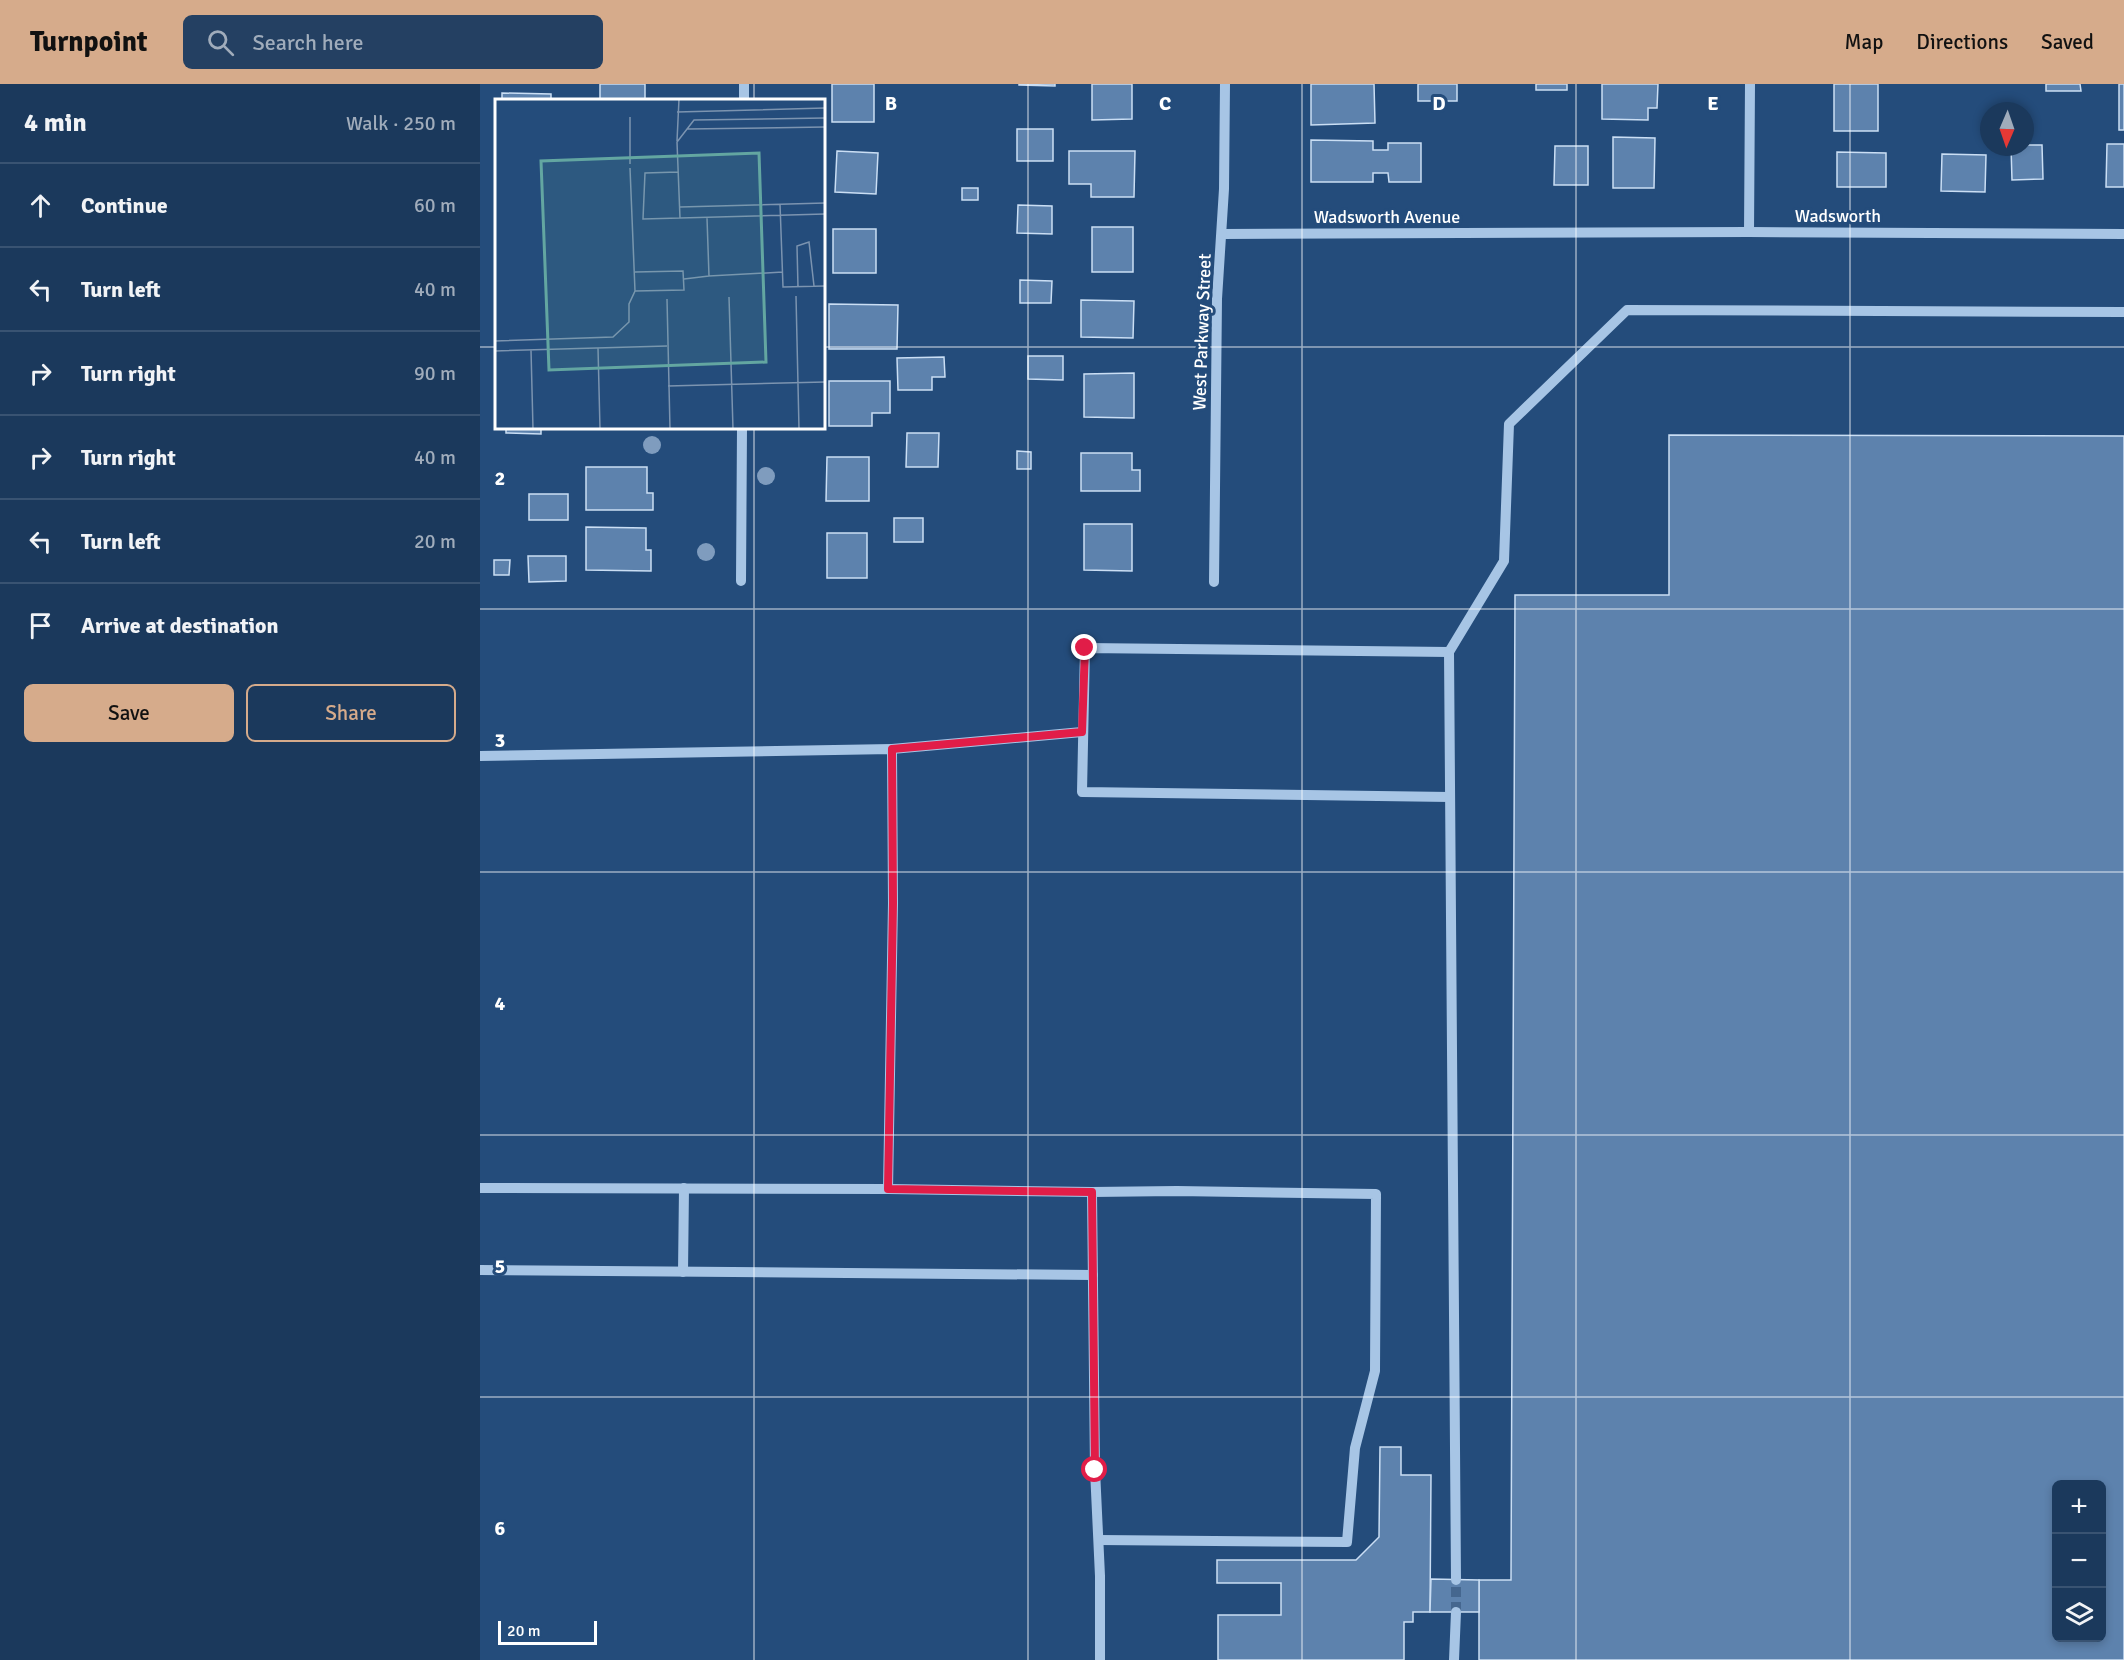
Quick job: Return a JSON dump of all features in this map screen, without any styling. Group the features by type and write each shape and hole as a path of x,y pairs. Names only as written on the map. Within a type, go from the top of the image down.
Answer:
{"street":[{"name":"West Parkway Street","path":"1214,582 1217,298 1224,189 1225,84"},
{"path":"1749,232 1750,84"},
{"name":"Wadsworth Avenue","path":"1222,234 1552,233"},
{"name":"Wadsworth","path":"1552,233 2124,234"},
{"path":"1456,1580 1449,652 1504,561 1509,424 1627,310 2124,312"},
{"path":"741,580 742,429"},
{"path":"1449,652 1085,648 1082,792 1450,797"},
{"path":"480,756 892,749 1082,732"},
{"path":"888,1189 893,903 892,749"},
{"path":"480,1188 1376,1194 1375,1371 1355,1448 1347,1542 1099,1540"},
{"path":"683,1272 684,1188"},
{"path":"1092,1192 1100,1660"},
{"path":"480,1270 1093,1275"},
{"path":"1454,1660 1456,1612"}],"building":[{"path":"600,84 645,84 645,99 600,99"},
{"path":"832,84 874,84 874,122 832,122"},
{"path":"1055,84 1055,86 1019,85"},
{"path":"1092,84 1132,84 1132,119 1092,120"},
{"path":"1311,84 1374,84 1375,123 1311,125"},
{"path":"1418,84 1457,84 1457,101 1418,101"},
{"path":"1536,84 1567,84 1567,90 1536,90"},
{"path":"1602,84 1658,84 1657,108 1648,108 1648,120 1602,119"},
{"path":"1834,84 1878,84 1878,131 1834,131"},
{"path":"2046,84 2080,84 2081,91 2046,91"},
{"path":"2119,84 2124,84 2124,130 2119,130"},
{"path":"502,93 551,94 551,99 502,99"},
{"path":"1017,129 1053,129 1053,161 1017,161"},
{"path":"1613,137 1655,138 1654,188 1613,188"},
{"path":"1311,140 1373,141 1373,150 1388,150 1388,143 1421,143 1421,182 1389,182 1388,173 1373,173 1373,182 1311,182"},
{"path":"2107,144 2124,144 2124,187 2106,187"},
{"path":"2034,145 2042,145 2043,179 2012,180 2011,156 2034,156"},
{"path":"1555,146 1588,146 1588,185 1554,185"},
{"path":"837,151 878,153 876,194 835,192"},
{"path":"1069,151 1135,151 1134,197 1091,197 1091,184 1069,184"},
{"path":"1837,152 1886,153 1886,187 1837,187"},
{"path":"1942,154 1986,156 1985,192 1941,191"},
{"path":"962,188 978,188 978,200 962,200"},
{"path":"1018,205 1052,206 1052,234 1017,233"},
{"path":"1092,227 1133,227 1133,272 1092,272"},
{"path":"833,229 876,229 876,273 833,273"},
{"path":"1020,280 1052,281 1051,303 1020,303"},
{"path":"1081,300 1134,301 1133,338 1081,337"},
{"path":"829,304 898,305 897,349 829,349"},
{"path":"1028,356 1063,356 1063,380 1028,379"},
{"path":"944,357 945,377 932,377 932,390 898,390 897,358"},
{"path":"1134,373 1134,418 1084,417 1084,374"},
{"path":"829,381 890,381 890,413 872,413 872,426 829,426"},
{"path":"506,429 541,429 541,434 506,433"},
{"path":"907,433 939,433 938,467 906,467"},
{"path":"1669,435 2124,436 2124,1660 1479,1660 1479,1580 1511,1580 1515,595 1669,595"},
{"path":"1017,451 1031,452 1031,469 1017,469"},
{"path":"1081,453 1132,453 1132,470 1140,470 1140,491 1081,491"},
{"path":"827,457 869,457 869,501 826,501"},
{"path":"586,467 647,467 647,493 653,493 653,510 586,510"},
{"path":"529,494 568,494 568,520 529,520"},
{"path":"894,518 923,518 923,542 894,542"},
{"path":"1084,524 1132,524 1132,571 1084,570"},
{"path":"586,527 646,528 646,550 651,550 651,571 586,570"},
{"path":"827,533 867,533 867,578 827,578"},
{"path":"528,556 566,556 566,581 529,582"},
{"path":"494,560 510,560 509,575 494,575"},
{"path":"1380,1447 1401,1447 1401,1475 1431,1475 1430,1612 1413,1612 1413,1622 1404,1622 1404,1660 1218,1660 1218,1615 1281,1615 1281,1583 1217,1583 1217,1560 1356,1560 1379,1537"},
{"path":"1431,1579 1479,1580 1479,1612 1430,1612"}],"tunnel":[{"path":"1456,1580 1456,1612"}],"route":[{"path":"1085,648 1082,732 892,749 893,903 888,1189 1092,1192 1095,1470"}]}
